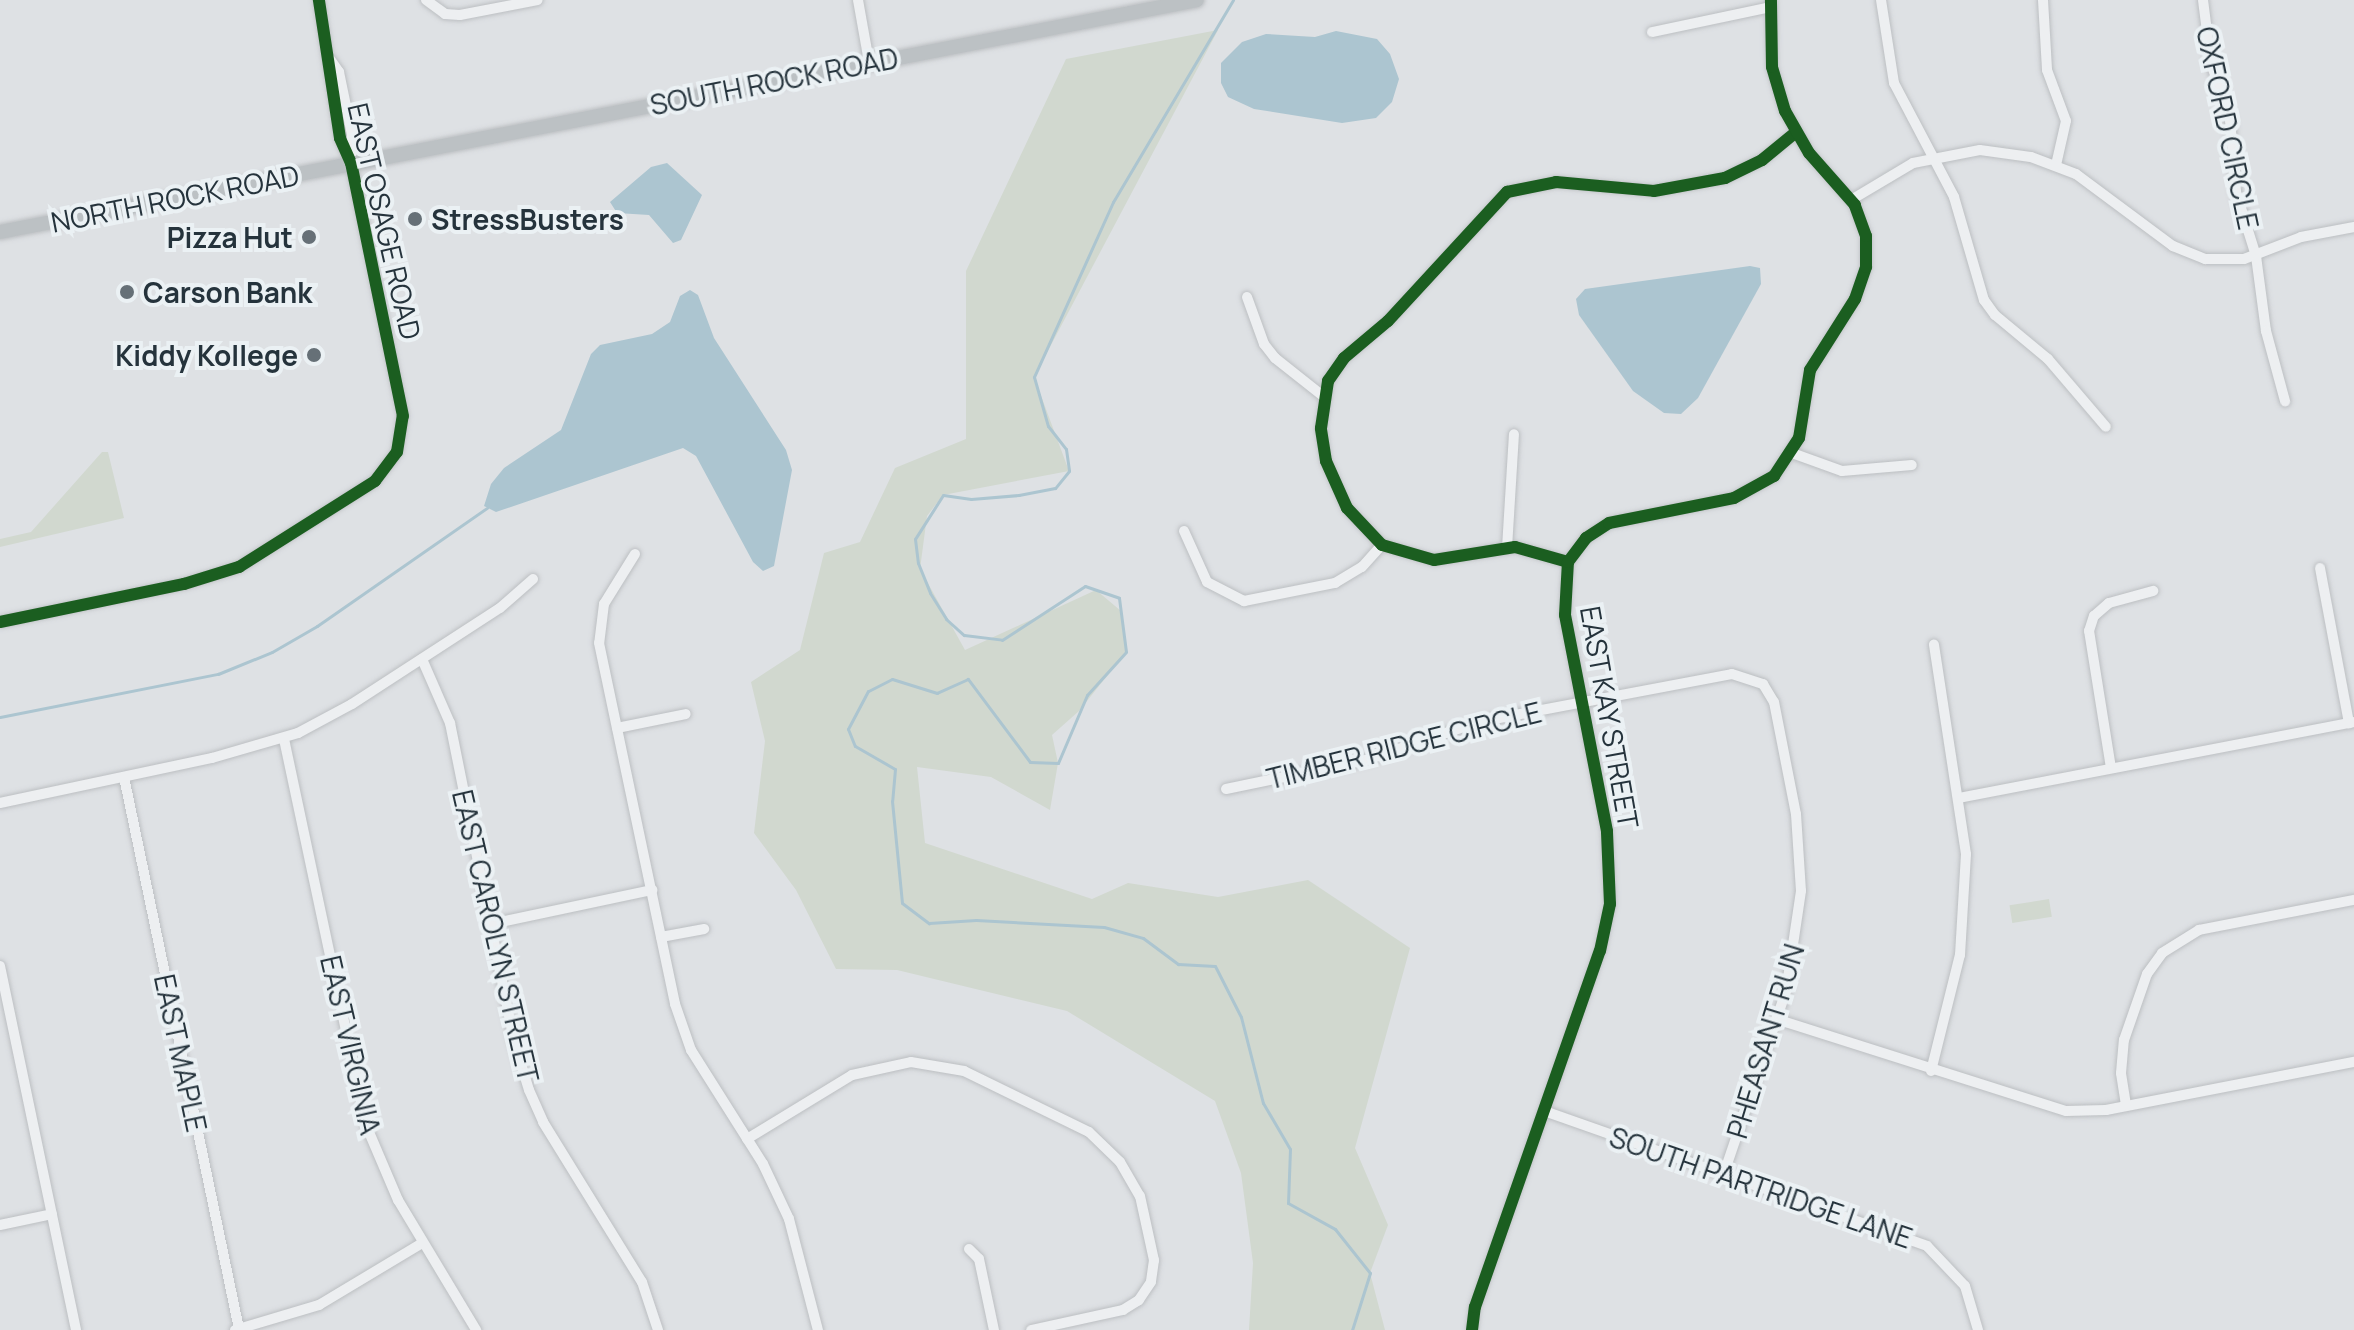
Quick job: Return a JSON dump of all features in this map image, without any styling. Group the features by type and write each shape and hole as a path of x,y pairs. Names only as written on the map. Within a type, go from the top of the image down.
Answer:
{"main road":[{"name":"SOUTH ROCK ROAD","path":"351,163 1197,0"},
{"name":"NORTH ROCK ROAD","path":"0,232 351,163"}],"street":[{"name":"EAST OSAGE ROAD","path":"0,622 184,584 239,567 375,481 397,452 403,416 351,163 352,135 339,72 330,59 319,0"},
{"path":"426,0 450,15 538,0"},
{"path":"858,0 869,62"},
{"path":"1881,0 1894,83 1954,197 1984,300 1995,315 2048,359 2106,427"},
{"path":"2043,0 2047,70 2066,121 2056,165"},
{"name":"OXFORD CIRCLE","path":"2203,0 2211,63 2230,120 2236,192 2256,256 2266,331 2285,401"},
{"path":"1652,32 1771,4 1772,67 1796,132 1851,200 1866,236 1866,267 1855,299 1810,370 1792,453 1774,476 1748,493 1609,523 1586,538 1568,562 1533,549 1507,548 1434,560 1382,545 1356,522 1336,487 1323,446 1323,396 1344,358 1388,321 1507,192 1556,182 1654,191 1725,178 1762,160 1796,132"},
{"path":"1851,200 1892,173 1934,157 1993,151 2056,165 2098,187 2188,253 2223,261 2256,256 2301,237 2354,227"},
{"path":"1247,297 1264,344 1289,373 1323,396"},
{"path":"1507,548 1514,434"},
{"path":"1792,453 1842,471 1912,465"},
{"path":"1184,531 1207,582 1244,601 1335,583 1362,567 1382,545"},
{"path":"635,554 612,585 600,623 617,728 661,937 685,1036 747,1139 789,1219 818,1330"},
{"name":"EAST KAY STREET","path":"1472,1330 1475,1307 1600,951 1610,904 1607,831 1565,615 1568,562"},
{"path":"1959,798 2352,723 2320,568"},
{"path":"0,803 284,739 338,713 514,599 533,579"},
{"path":"2111,768 2089,631 2094,616 2109,603 2153,591"},
{"path":"1931,1071 1952,1002 1964,927 1966,854 1934,644"},
{"name":"EAST CAROLYN STREET","path":"422,659 450,723 514,1041 534,1100 642,1282 658,1330"},
{"name":"TIMBER RIDGE CIRCLE","path":"1226,789 1348,764 1478,722 1732,674 1754,678"},
{"name":"PHEASANT RUN","path":"1724,1173 1776,1019 1795,949 1800,858 1774,702 1754,678"},
{"path":"617,728 686,714"},
{"name":"EAST VIRGINIA","path":"284,739 366,1125 422,1243 476,1330"},
{"name":"EAST MAPLE","path":"124,777 237,1330"},
{"path":"491,924 652,890"},
{"path":"2126,1105 2121,1073 2124,1040 2147,974 2162,953 2199,930 2354,900"},
{"path":"661,937 704,929"},
{"path":"0,966 76,1330"},
{"path":"1776,1019 2043,1108 2086,1111 2354,1062"},
{"path":"747,1139 874,1067 932,1062 964,1071 1089,1132 1120,1162 1140,1196 1154,1260 1144,1294 1123,1310 1031,1330"},
{"name":"SOUTH PARTRIDGE LANE","path":"1544,1111 1927,1246 1965,1286 1978,1330"},
{"path":"0,1225 52,1214"},
{"path":"237,1330 319,1305 422,1243"},
{"path":"969,1249 979,1259 994,1330"}],"shaded area":[{"path":"1218,30 1034,377 1069,471 943,495 927,516 920,569 965,650 1096,590 1121,611 1126,652 1079,711 1052,735 1058,763 1050,810 991,777 917,767 925,843 1092,899 1128,883 1218,897 1308,880 1410,948 1355,1148 1388,1225 1370,1273 1385,1330 1249,1330 1253,1263 1241,1173 1215,1101 1067,1011 897,970 836,969 796,890 754,833 765,741 751,682 800,650 824,553 860,542 895,468 966,439 966,271 1066,59"},
{"path":"102,452 108,452 124,518 0,547 0,539 31,532"},
{"path":"2049,899 2052,917 2012,923 2009,905"}],"water":[{"path":"1336,31 1377,39 1390,54 1399,79 1392,102 1376,118 1342,123 1254,109 1228,97 1221,83 1221,63 1242,42 1266,34 1315,37"},
{"path":"667,163 702,195 681,240 673,243 649,215 617,213 610,202 651,167"},
{"path":"1750,266 1760,268 1761,284 1698,398 1681,414 1664,413 1633,391 1579,315 1576,299 1585,289"},
{"path":"690,290 698,295 714,338 786,450 792,470 774,566 763,571 753,562 696,456 683,448 496,512 484,506 491,484 504,468 561,430 591,354 600,345 652,334 670,322 680,296"}],"waterway":[{"path":"1233,0 1113,202 1034,377 1048,426 1066,449 1069,471 1055,488 1019,495 971,499 943,495 915,539 918,563 930,593 946,619 964,635 1002,640 1085,586 1119,598 1126,652 1087,695 1058,763 1030,762 968,679 937,693 892,679 868,691 848,729 855,746 895,769 892,801 902,903 929,923 976,920 1104,927 1143,938 1178,964 1215,966 1241,1017 1263,1103 1290,1149 1288,1203 1335,1229 1370,1273 1352,1330"},
{"path":"0,717 218,674 272,652 317,626 487,508"}],"cycle path":[{"path":"0,622 184,584 239,567 375,481 397,452 403,416 351,163 340,138 319,0"},
{"path":"1472,1330 1475,1307 1600,951 1610,904 1607,831 1565,615 1568,562 1586,538 1609,523 1734,498 1774,476 1799,438 1810,370 1855,299 1866,267 1866,236 1855,205 1809,153 1785,111 1772,67 1771,0"},
{"path":"1568,562 1515,547 1434,560 1382,545 1347,508 1326,461 1321,428 1328,381 1344,358 1388,321 1507,192 1556,182 1654,191 1725,178 1762,160 1796,132"}],"place":[{"name":"StressBusters","path":"415,219"},
{"name":"Pizza Hut","path":"309,237"},
{"name":"Carson Bank","path":"127,292"},
{"name":"Kiddy Kollege","path":"314,355"}]}
